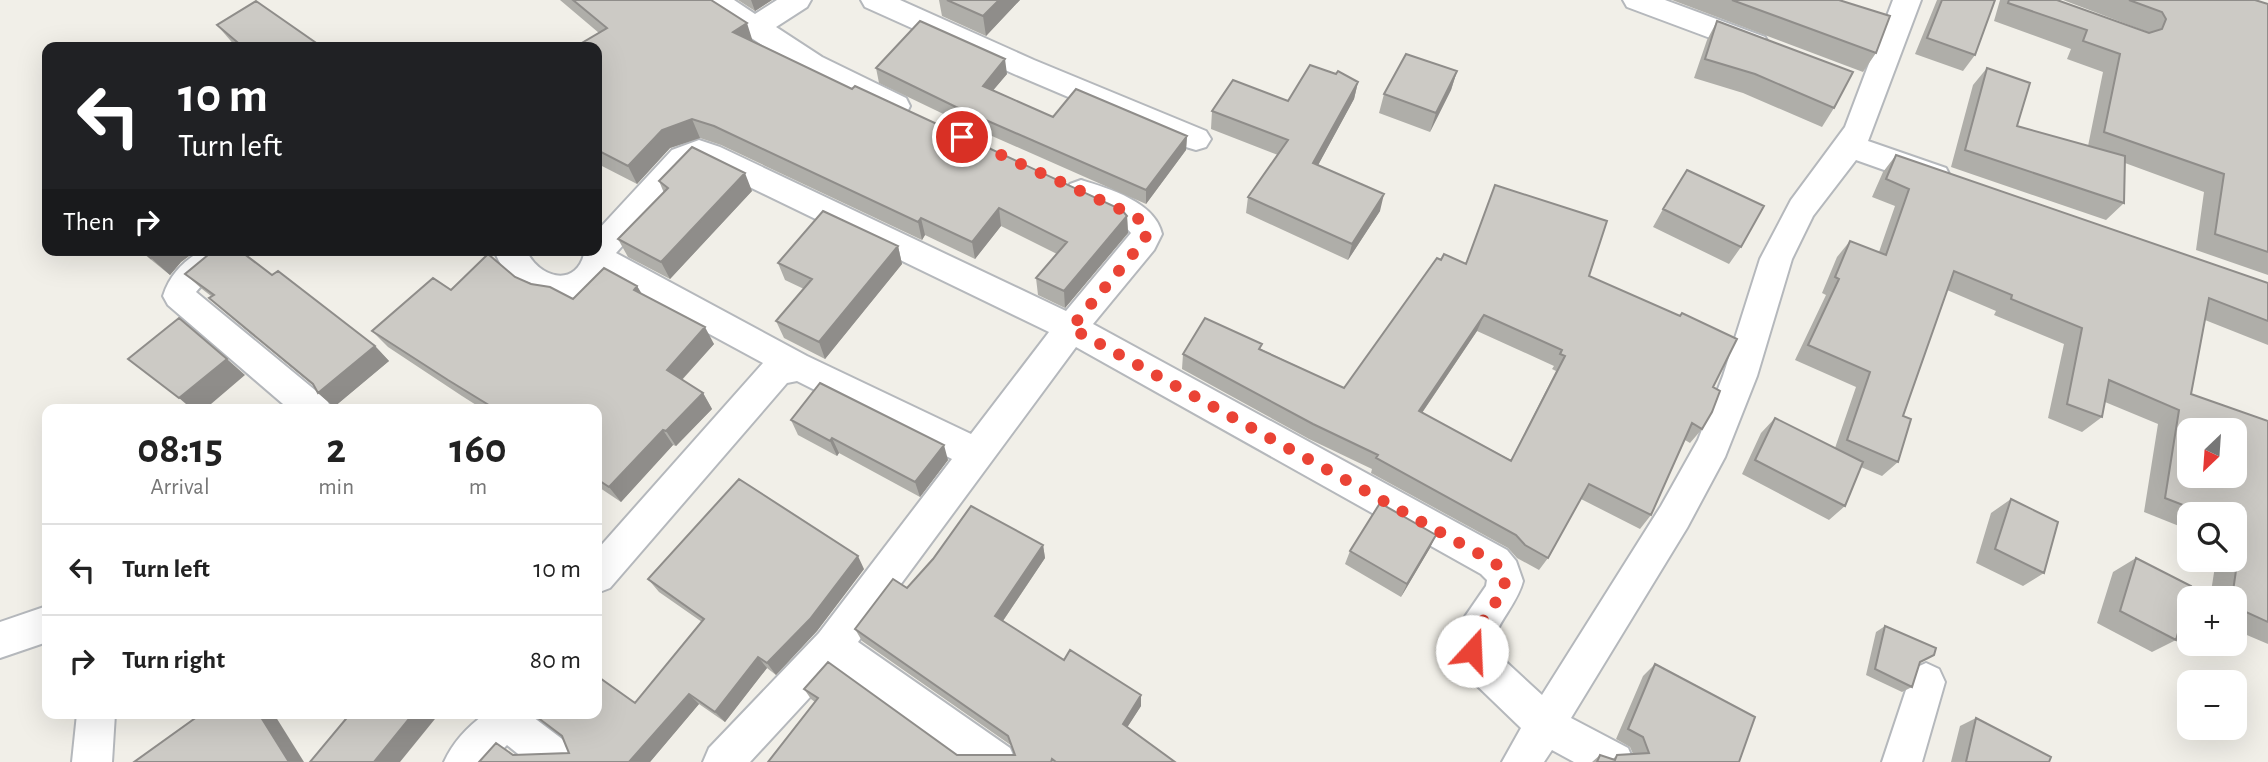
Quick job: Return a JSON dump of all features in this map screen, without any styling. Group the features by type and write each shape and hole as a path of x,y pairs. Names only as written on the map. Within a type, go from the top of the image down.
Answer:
{"street":[{"path":"714,0 812,64 925,120"},
{"path":"755,27 796,0"},
{"path":"875,0 1024,67 1196,139"},
{"path":"1637,0 1775,52"},
{"path":"1522,762 1674,517 1713,446 1740,376 1776,259 1802,208 1850,146 1863,85 1907,0"},
{"path":"1850,146 1956,184"},
{"path":"602,248 683,158 699,151 1071,328 1494,562 1503,571 1505,579 1502,589 1477,628 1472,651 1479,662 1545,725 1614,762"},
{"path":"723,762 832,646 1071,328 1143,242 1147,234 1145,225 1135,216 1048,177"},
{"path":"219,256 189,277 181,286 179,296 300,404"},
{"path":"512,256 520,269 546,286 569,290 590,278 598,268 599,256"},
{"path":"599,259 795,364 977,454"},
{"path":"602,570 775,373 795,364"},
{"path":"0,640 42,626"},
{"path":"832,646 996,762"},
{"path":"1902,762 1926,682"},
{"path":"92,762 96,719"},
{"path":"464,762 503,719 560,762"}],"building":[{"path":"573,0 711,0 747,23 733,32 852,89 855,86 1122,210 1127,216 1064,291 1036,278 1067,242 999,208 972,242 921,218 918,222 714,126 692,119 662,130 628,166 602,153 602,42 583,42 607,28"},
{"path":"947,0 999,0 983,16"},
{"path":"1732,0 1839,0 1890,16 1876,53"},
{"path":"1942,0 1995,0 1975,55 1927,38"},
{"path":"2009,0 2057,0 2149,33 2162,29 2166,19 2162,12 2129,0 2255,0 2268,4 2268,252 2215,234 2224,174 2104,132 2120,54 2083,41 2087,30 2008,3"},
{"path":"256,1 315,42 237,42 217,25"},
{"path":"920,21 1005,59 983,86 1053,117 1076,89 1187,136 1146,190 956,107 876,68"},
{"path":"1717,21 1853,72 1834,108 1755,74 1705,59"},
{"path":"1406,54 1457,71 1436,113 1384,94"},
{"path":"1310,65 1336,74 1338,71 1358,82 1313,163 1384,194 1352,244 1248,197 1288,140 1212,111 1233,80 1288,101"},
{"path":"1987,68 2030,83 2017,126 2125,156 2124,203 1965,150"},
{"path":"692,147 745,173 661,262 618,239 668,188 659,181"},
{"path":"1896,155 2268,283 2268,321 2209,298 2191,394 2268,421 2268,622 2247,612 2247,586 2234,586 2236,572 2247,572 2247,502 2177,503 2165,498 2177,423 2177,488 2247,488 2247,418 2178,418 2179,410 2109,380 2102,417 2067,404 2082,328 2011,299 2012,295 1954,271 1903,416 1911,419 1898,462 1847,440 1870,372 1808,345 1839,279 1835,277 1850,241 1886,255 1909,189 1886,179"},
{"path":"1687,170 1764,206 1741,247 1663,209"},
{"path":"1495,185 1607,221 1589,276 1680,316 1682,313 1737,339 1713,387 1720,391 1712,412 1702,429 1692,423 1651,515 1589,484 1548,558 1525,545 1516,535 1376,458 1378,455 1313,424 1183,354 1205,318 1262,344 1259,349 1344,388 1437,258 1441,260 1444,254 1466,264","holes":["1484,315 1562,350 1560,354 1565,356 1511,461 1419,411"]},
{"path":"823,211 898,246 819,342 776,321 812,279 778,263"},
{"path":"207,256 247,256 272,275 278,271 375,346 318,393 313,384 209,298 214,295 185,274"},
{"path":"486,256 490,256 515,277 531,284 550,287 573,299 604,268 637,286 634,290 705,327 667,370 703,393 666,431 663,430 609,487 602,482 602,404 487,404 372,331 433,278 451,290"},
{"path":"179,318 227,359 179,398 128,359"},
{"path":"820,383 944,445 915,482 832,438 830,441 791,420"},
{"path":"1775,418 1863,462 1845,506 1755,460"},
{"path":"739,479 858,556 810,619 767,663 758,657 715,712 689,694 629,762 479,762 496,743 513,755 569,753 562,736 540,719 602,719 602,680 635,703 704,619 648,579"},
{"path":"2011,499 2058,522 2044,573 1995,549"},
{"path":"1380,503 1436,535 1407,584 1350,551"},
{"path":"971,506 1043,545 995,616 1064,660 1070,650 1141,695 1123,724 1175,762 1056,762 1052,759 1051,762 768,762 818,698 804,689 828,662 957,755 1015,755 1008,736 855,629 893,579 907,588 933,559"},
{"path":"2136,558 2191,586 2177,586 2176,640 2120,611"},
{"path":"1885,626 1936,648 1934,655 1920,662 1912,687 1875,669"},
{"path":"1655,664 1755,717 1739,762 1597,762 1600,755 1615,760 1617,755 1649,753 1643,737 1628,729"},
{"path":"1976,718 2051,757 2049,762 1966,762"},
{"path":"194,719 262,719 289,762 134,762"},
{"path":"346,719 409,719 374,762 310,762"}],"route":[{"path":"962,137 1135,216 1145,225 1147,234 1143,242 1071,328 1494,562 1503,571 1505,579 1502,589 1477,628 1472,651"}]}
